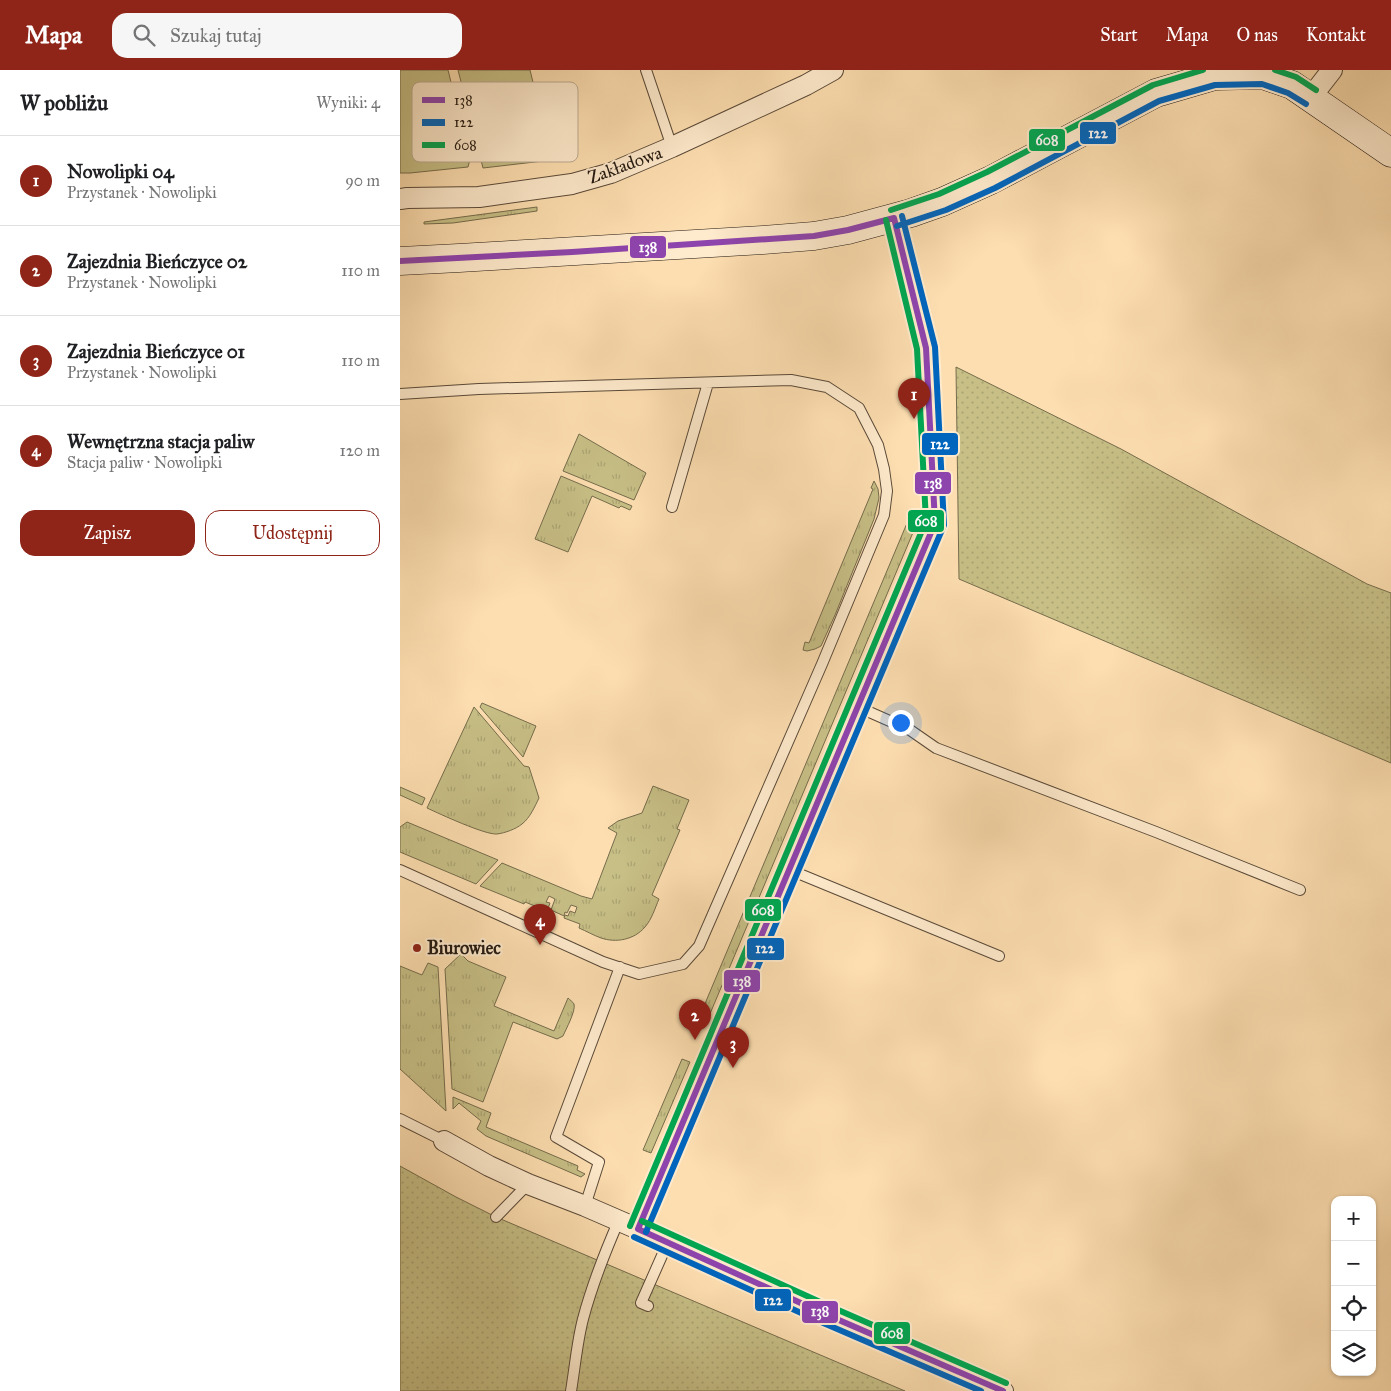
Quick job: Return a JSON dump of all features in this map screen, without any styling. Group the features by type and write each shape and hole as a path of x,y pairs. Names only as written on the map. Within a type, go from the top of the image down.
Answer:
{"main road":[{"path":"400,261 814,236 848,230 894,218 942,202 991,180 1156,93 1214,76 1263,75 1292,85 1391,153"}],"street":[{"name":"Zakładowa","path":"400,199 479,197 572,184 611,173 806,85 833,70"},
{"path":"1310,97 1332,70"},
{"path":"638,1229 935,523 926,348 894,218"},
{"path":"444,1141 489,1166 528,1184 619,1220 825,1314 1003,1391"}],"lane":[{"path":"646,70 672,147"},
{"path":"400,394 479,389 791,380 827,387 859,408 878,444 887,491 884,515 818,674 699,946 683,964 639,974 596,958 400,870"},
{"path":"672,507 708,382"},
{"path":"858,707 910,730 936,748 1156,832 1300,890"},
{"path":"790,870 999,956"},
{"path":"585,1206 599,1162 556,1137 620,967"},
{"path":"400,1119 444,1141"},
{"path":"496,1217 528,1184"},
{"path":"571,1391 582,1320 605,1252 619,1220"},
{"path":"648,1306 641,1303 668,1242"}],"green space":[{"path":"400,70 448,70 451,82 412,82 412,162 469,162 468,167 400,173"},
{"path":"458,70 530,70 533,82 461,82"},
{"path":"481,162 535,162 483,168"},
{"path":"537,207 537,211 453,223 424,224 424,222"},
{"path":"956,367 1121,449 1367,584 1391,593 1391,763 959,579"},
{"path":"579,434 646,473 634,500 563,471"},
{"path":"561,476 632,506 630,510 621,506 619,508 592,496 568,552 535,539"},
{"path":"874,481 878,489 879,498 874,519 835,615 821,646 807,651 803,650 805,642 809,643 873,489 871,488"},
{"path":"910,516 917,523 704,1028 696,1025"},
{"path":"482,703 536,726 523,757 480,707"},
{"path":"474,707 524,766 529,767 539,798 525,821 520,826 507,832 497,834 473,828 427,808"},
{"path":"653,786 689,800 677,829 680,830 652,895 659,899 647,924 636,935 619,940 601,938 579,928 580,924 564,918 565,915 568,916 570,911 575,913 577,907 571,905 564,916 551,910 555,899 549,896 546,902 550,903 547,911 480,886 502,863 592,899 617,833 608,828 618,821 642,813"},
{"path":"400,787 425,798 422,805 400,795"},
{"path":"407,822 498,860 476,884 400,852 400,827"},
{"path":"461,954 468,961 506,977 494,1006 554,1031 568,998 574,1004 572,1015 563,1036 557,1039 513,1022 483,1102 452,1089 445,969"},
{"path":"428,963 438,967 446,1111 400,1069 400,966 422,975"},
{"path":"682,1059 690,1062 651,1153 643,1150"},
{"path":"453,1097 491,1113 486,1127 578,1166 577,1170 585,1174 581,1177 486,1136 477,1129 481,1121 459,1103 453,1109"},
{"path":"400,1166 496,1217 905,1391 400,1391"}],"transit line":[{"name":"608","path":"891,210 939,194 987,172 1153,85 1203,70"},
{"name":"608","path":"1275,70 1296,77 1316,90"},
{"name":"122","path":"897,226 946,210 995,188 1159,101 1215,85 1262,84 1288,93 1306,104"},
{"name":"122","path":"646,1232 944,525 935,347 902,216"},
{"name":"138","path":"400,261 814,236 848,230 894,218"},
{"name":"138","path":"638,1229 935,523 926,348 894,218"},
{"name":"608","path":"630,1226 926,521 917,349 886,220"},
{"name":"608","path":"642,1221 829,1306 1006,1383"},
{"name":"138","path":"638,1229 825,1314 1003,1391"},
{"name":"122","path":"634,1237 821,1322 981,1391"}],"place":[{"name":"Nowolipki 04","path":"914,419"},
{"name":"Wewnętrzna stacja paliw","path":"540,945"},
{"name":"Biurowiec","path":"417,948"},
{"name":"Zajezdnia Bieńczyce 02","path":"695,1040"},
{"name":"Zajezdnia Bieńczyce 01","path":"733,1068"}]}
